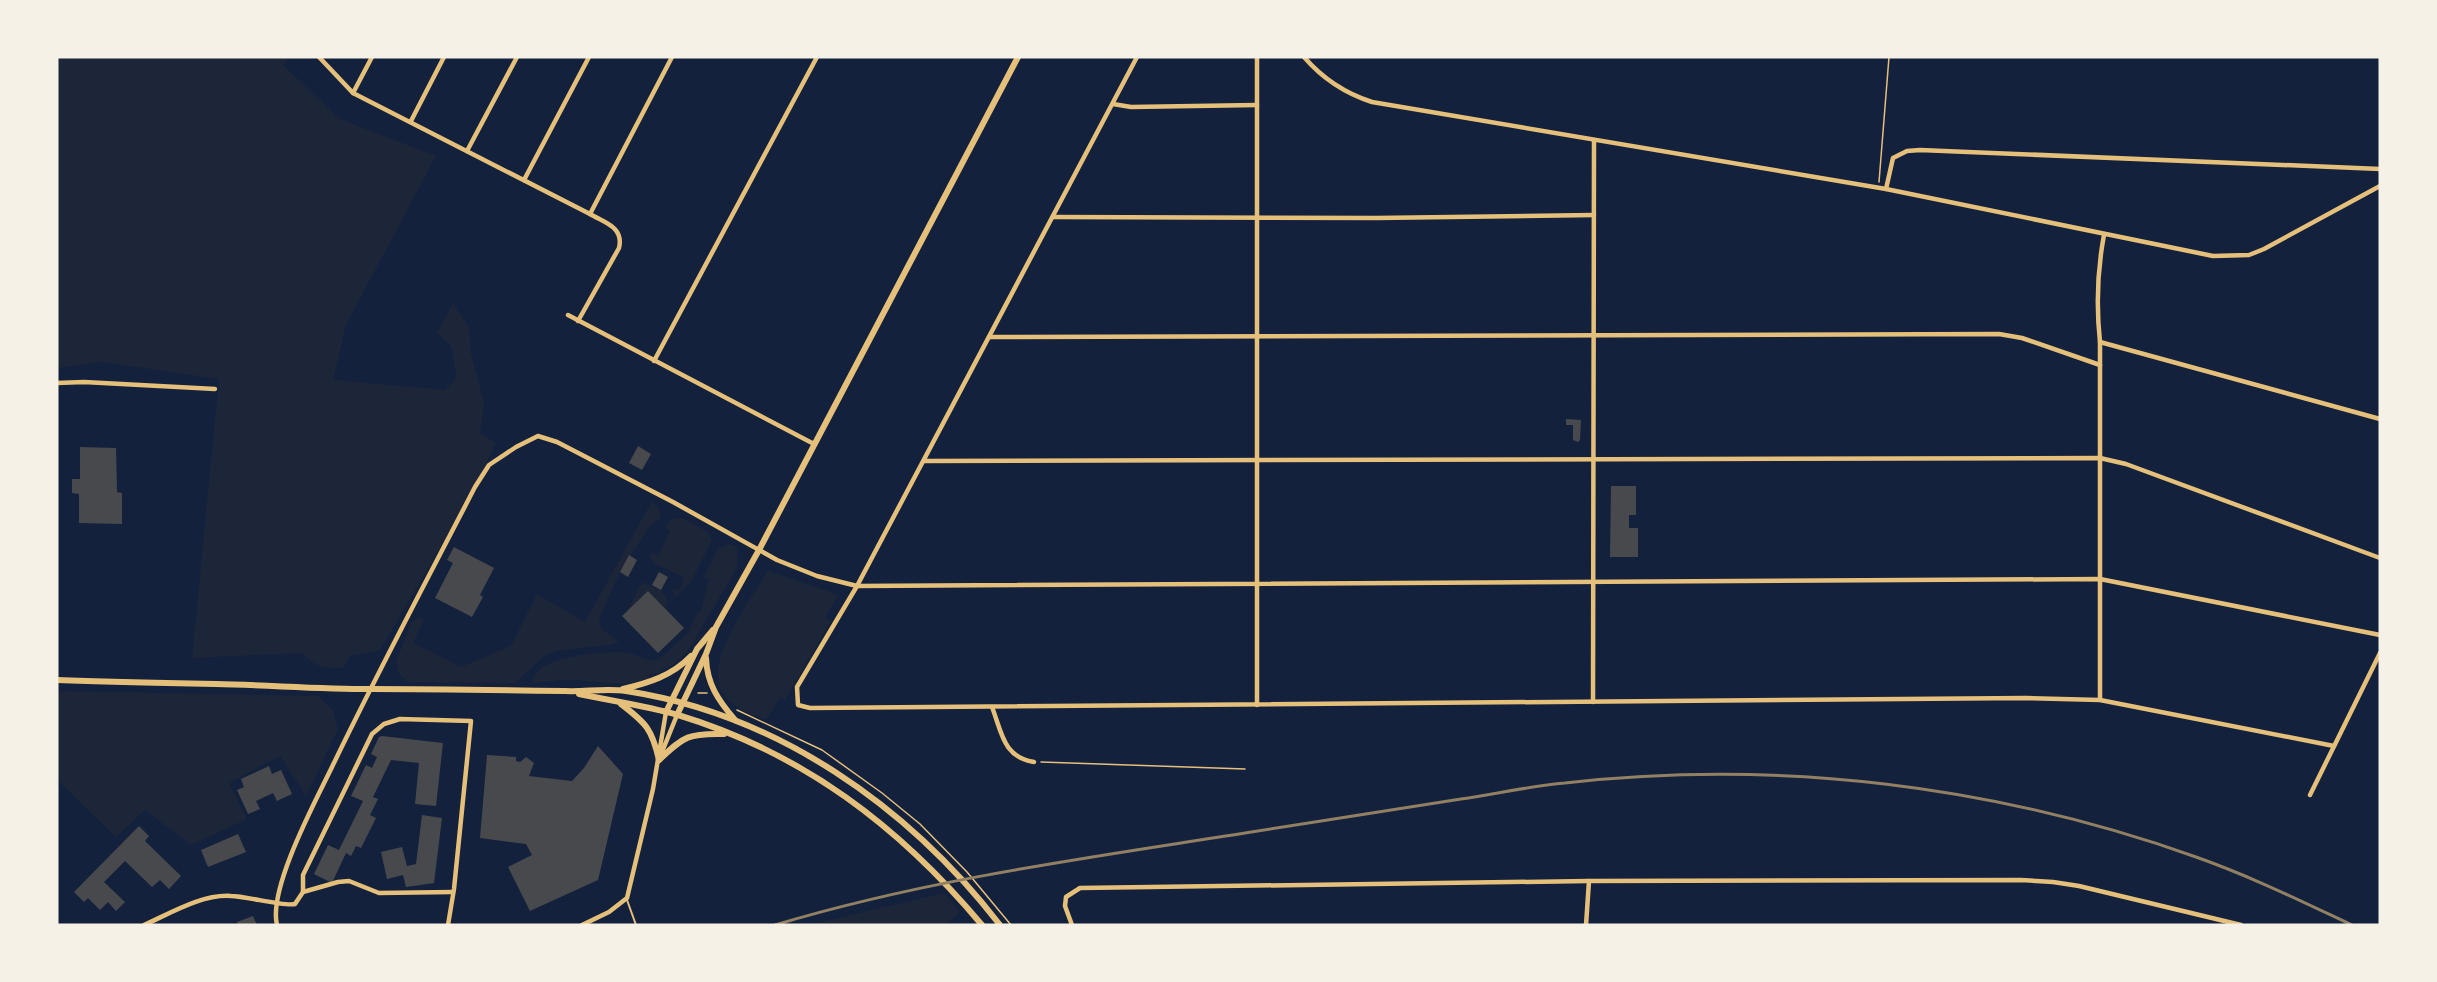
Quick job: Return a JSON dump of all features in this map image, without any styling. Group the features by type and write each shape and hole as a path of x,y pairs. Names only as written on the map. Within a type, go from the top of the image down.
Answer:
{"street":[{"path":"319,57 353,93 613,227 621,238 619,248 578,321"},
{"path":"353,93 372,57"},
{"path":"411,121 444,57"},
{"path":"467,151 517,57"},
{"path":"524,180 589,57"},
{"path":"590,214 672,57"},
{"path":"654,361 817,57"},
{"path":"659,760 716,627 759,550 1018,57"},
{"path":"1137,57 857,586 797,687 798,705 810,708 2100,700 2334,746"},
{"path":"1257,57 1257,705"},
{"path":"1304,57 1317,72 1335,86 1355,97 1372,102 1878,187 2213,256 2249,255 2265,249 2380,186"},
{"path":"1113,104 1131,107 1257,105"},
{"path":"1593,702 1594,140"},
{"path":"1886,189 1893,158 1907,151 1920,150 2380,169"},
{"path":"1053,217 1594,215"},
{"path":"2100,700 2100,342 2096,294 2104,235"},
{"path":"568,315 814,444"},
{"path":"989,337 1999,334 2022,338 2100,365"},
{"path":"2100,342 2380,419"},
{"path":"57,382 215,389"},
{"path":"277,925 277,902 302,830 370,689 484,473 489,465 502,456 538,436 557,442 673,502 793,568 857,586 2100,579 2380,635"},
{"path":"924,460 2100,458 2126,464 2380,558"},
{"path":"617,690 656,680 685,662 716,627"},
{"path":"582,925 609,912 627,898 659,760 666,712 697,649"},
{"path":"2310,795 2380,653"},
{"path":"706,654 709,684 736,722"},
{"path":"57,680 370,689 617,690 670,700 736,722 802,751 880,804 939,855 1000,925"},
{"path":"567,691 677,715 731,734 811,774 874,816 932,869 982,925"},
{"path":"618,702 650,729 659,760"},
{"path":"992,707 1007,746 1013,754 1021,759 1034,762"},
{"path":"144,925 203,899 229,895 289,906 295,904 303,892 303,875 372,734 384,724 400,719 471,721 448,925"},
{"path":"659,760 688,736 699,733 731,734"},
{"path":"1072,925 1065,906 1066,897 1080,888 1589,881 2021,880 2053,882 2241,925"},
{"path":"303,892 349,881 380,893 453,892"},
{"path":"1586,925 1589,881"}],"lane":[{"path":"627,898 636,925"}],"path":[{"path":"1878,187 1889,57"},
{"path":"690,689 700,694 714,693"},
{"path":"1034,762 1245,769"}],"shaded area":[{"path":"57,57 290,57 283,65 340,119 436,156 346,325 333,380 445,390 457,378 451,346 437,333 453,304 469,327 471,354 484,403 480,433 496,443 470,497 380,650 350,656 344,667 337,668 325,668 312,662 301,653 192,658 219,379 102,362 57,368"},
{"path":"652,501 660,510 660,518 649,527 620,572 599,619 601,628 619,642 612,645 559,650 545,655 515,683 408,682 399,674 396,662 411,623 418,618 424,620 413,643 461,667 511,646 537,594 585,622"},
{"path":"682,518 708,532 712,540 692,580 676,597 672,590 673,588 678,591 685,578 654,563 650,558 652,552 658,555 670,531 665,528 671,519"},
{"path":"730,544 737,547 737,568 689,649 673,665 658,673 650,674 648,680 638,682 618,684 567,680 533,683 536,674 545,666 587,654 630,654 649,660 658,660 689,632 697,612 701,611 709,579 704,577 718,549"},
{"path":"768,571 836,594 837,597 825,618 831,621 785,700 780,698 766,720 739,708 725,697 719,683 718,667 731,632"},
{"path":"642,582 661,590 668,601 665,608 648,591 627,611"},
{"path":"57,691 318,696 333,710 338,729 306,796 280,756 229,783 247,819 191,845 145,810 116,837 57,780"},
{"path":"944,893 960,912 945,925 809,925"}],"building":[{"path":"1566,419 1581,420 1578,442 1573,440 1573,425 1566,425"},
{"path":"638,446 651,454 642,470 629,463"},
{"path":"80,447 116,448 117,492 122,493 122,524 79,523 79,494 72,493 72,479 80,479"},
{"path":"1611,486 1636,486 1636,515 1629,515 1629,528 1638,528 1638,557 1610,557"},
{"path":"454,547 494,568 480,595 483,597 472,617 435,598 453,563 447,560"},
{"path":"629,555 637,560 628,577 620,572"},
{"path":"659,572 668,577 661,590 652,585"},
{"path":"648,591 684,628 658,653 622,616"},
{"path":"379,737 443,743 436,806 415,804 419,763 391,760 373,797 378,799 370,815 376,818 361,848 356,846 351,856 346,853 332,883 314,874 328,845 339,850 363,801 351,796 366,765 372,768 377,757 371,754"},
{"path":"598,746 623,774 598,880 530,911 508,867 532,855 526,844 480,838 487,755 516,757 516,761 520,762 526,757 534,763 529,776 572,781 584,768"},
{"path":"269,766 272,774 281,770 292,794 277,801 273,793 256,801 260,809 248,814 237,790 244,787 241,779"},
{"path":"422,815 442,818 434,883 406,887 403,875 387,879 381,852 402,847 407,866 416,864"},
{"path":"139,826 149,836 145,841 181,876 169,889 160,880 152,887 125,861 104,882 125,902 116,911 108,902 100,910 88,898 84,902 74,892"},
{"path":"238,834 246,852 208,867 201,850"},
{"path":"253,916 257,925 238,925 237,922"}],"railway":[{"path":"775,925 949,882 1126,851 1526,788 1645,776 1725,774 1805,777 1885,784 1964,796 2042,812 2120,832 2216,864 2352,925"}]}
